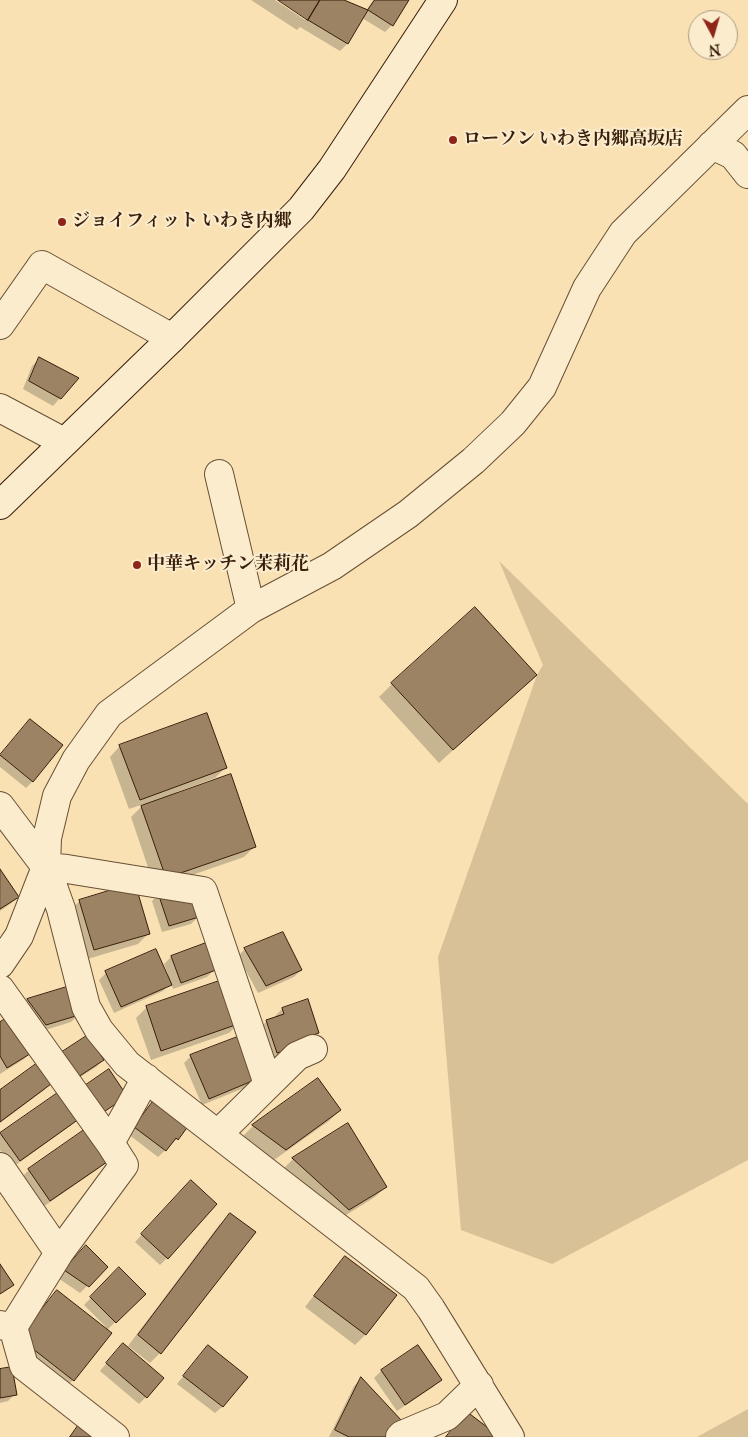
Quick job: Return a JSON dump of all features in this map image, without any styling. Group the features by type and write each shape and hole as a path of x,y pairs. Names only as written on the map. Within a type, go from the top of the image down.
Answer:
{"street":[{"path":"0,505 172,338 301,209 332,169 443,0"},
{"path":"0,964 19,936 46,867 47,838 57,796 76,760 109,714 251,609 332,566 408,514 474,461 514,423 542,387 587,288 622,233 748,110"},
{"path":"712,146 732,154 748,174"},
{"path":"0,325 42,265 172,338"},
{"path":"0,408 64,442"},
{"path":"218,474 251,609"},
{"path":"0,806 46,867 61,909 86,1007 99,1030 127,1064 416,1288 479,1385 510,1437"},
{"path":"46,867 203,891 268,1084"},
{"path":"19,936 32,926 42,923 53,925 67,932"},
{"path":"0,989 124,1165 6,1326 24,1366 114,1437"},
{"path":"218,1134 297,1056 313,1049"},
{"path":"110,1143 146,1078"},
{"path":"0,1167 59,1253"},
{"path":"400,1437 447,1416 479,1385"}],"shaded area":[{"path":"499,561 748,804 748,1160 552,1264 461,1230 438,957 537,675 543,665"},
{"path":"748,1409 748,1437 697,1437"}],"building":[{"path":"278,0 320,0 308,20"},
{"path":"320,0 344,0 368,10 348,44 308,20"},
{"path":"375,0 409,0 393,26 368,10"},
{"path":"39,357 79,378 61,399 29,381"},
{"path":"475,607 537,675 453,750 391,683"},
{"path":"207,713 227,768 140,800 119,745"},
{"path":"30,719 63,745 33,782 0,755"},
{"path":"231,774 256,847 166,878 141,806"},
{"path":"0,869 19,897 0,909"},
{"path":"135,883 150,934 94,950 79,900"},
{"path":"189,883 199,917 169,926 158,893"},
{"path":"283,932 302,970 266,986 244,948"},
{"path":"206,943 216,970 181,983 171,956"},
{"path":"156,949 172,985 121,1007 105,971"},
{"path":"225,979 241,1023 161,1051 146,1006"},
{"path":"70,986 79,1015 46,1025 27,999"},
{"path":"308,999 319,1033 304,1038 306,1044 277,1053 266,1020 284,1014 282,1008"},
{"path":"11,1016 33,1052 7,1068 0,1056 0,1022"},
{"path":"88,1035 104,1060 78,1077 62,1052"},
{"path":"240,1036 257,1079 209,1099 190,1055"},
{"path":"36,1064 51,1084 0,1122 0,1090"},
{"path":"109,1069 127,1096 101,1114 83,1087"},
{"path":"318,1078 341,1110 286,1150 252,1125"},
{"path":"59,1092 79,1119 20,1161 0,1133"},
{"path":"154,1100 189,1125 178,1140 176,1138 166,1151 134,1127"},
{"path":"348,1123 387,1187 349,1210 292,1158"},
{"path":"84,1130 107,1162 50,1201 28,1169"},
{"path":"191,1180 217,1204 168,1259 141,1234"},
{"path":"230,1213 256,1232 161,1354 138,1335"},
{"path":"86,1245 108,1267 89,1287 64,1270"},
{"path":"345,1256 397,1295 366,1335 314,1296"},
{"path":"0,1264 14,1285 0,1294"},
{"path":"119,1267 146,1294 116,1323 90,1297"},
{"path":"57,1290 112,1333 74,1381 19,1338"},
{"path":"123,1343 164,1378 147,1398 106,1363"},
{"path":"208,1345 248,1377 223,1407 183,1376"},
{"path":"418,1345 442,1380 405,1405 381,1370"},
{"path":"12,1367 17,1395 0,1398 0,1369"},
{"path":"361,1377 402,1421 385,1437 349,1437 335,1430"},
{"path":"466,1411 500,1437 446,1437"},
{"path":"82,1420 106,1437 70,1437"}],"place":[{"name":"ローソン いわき内郷高坂店","path":"453,140"},
{"name":"ジョイフィット いわき内郷","path":"62,222"},
{"name":"中華キッチン茉莉花","path":"137,565"}]}
